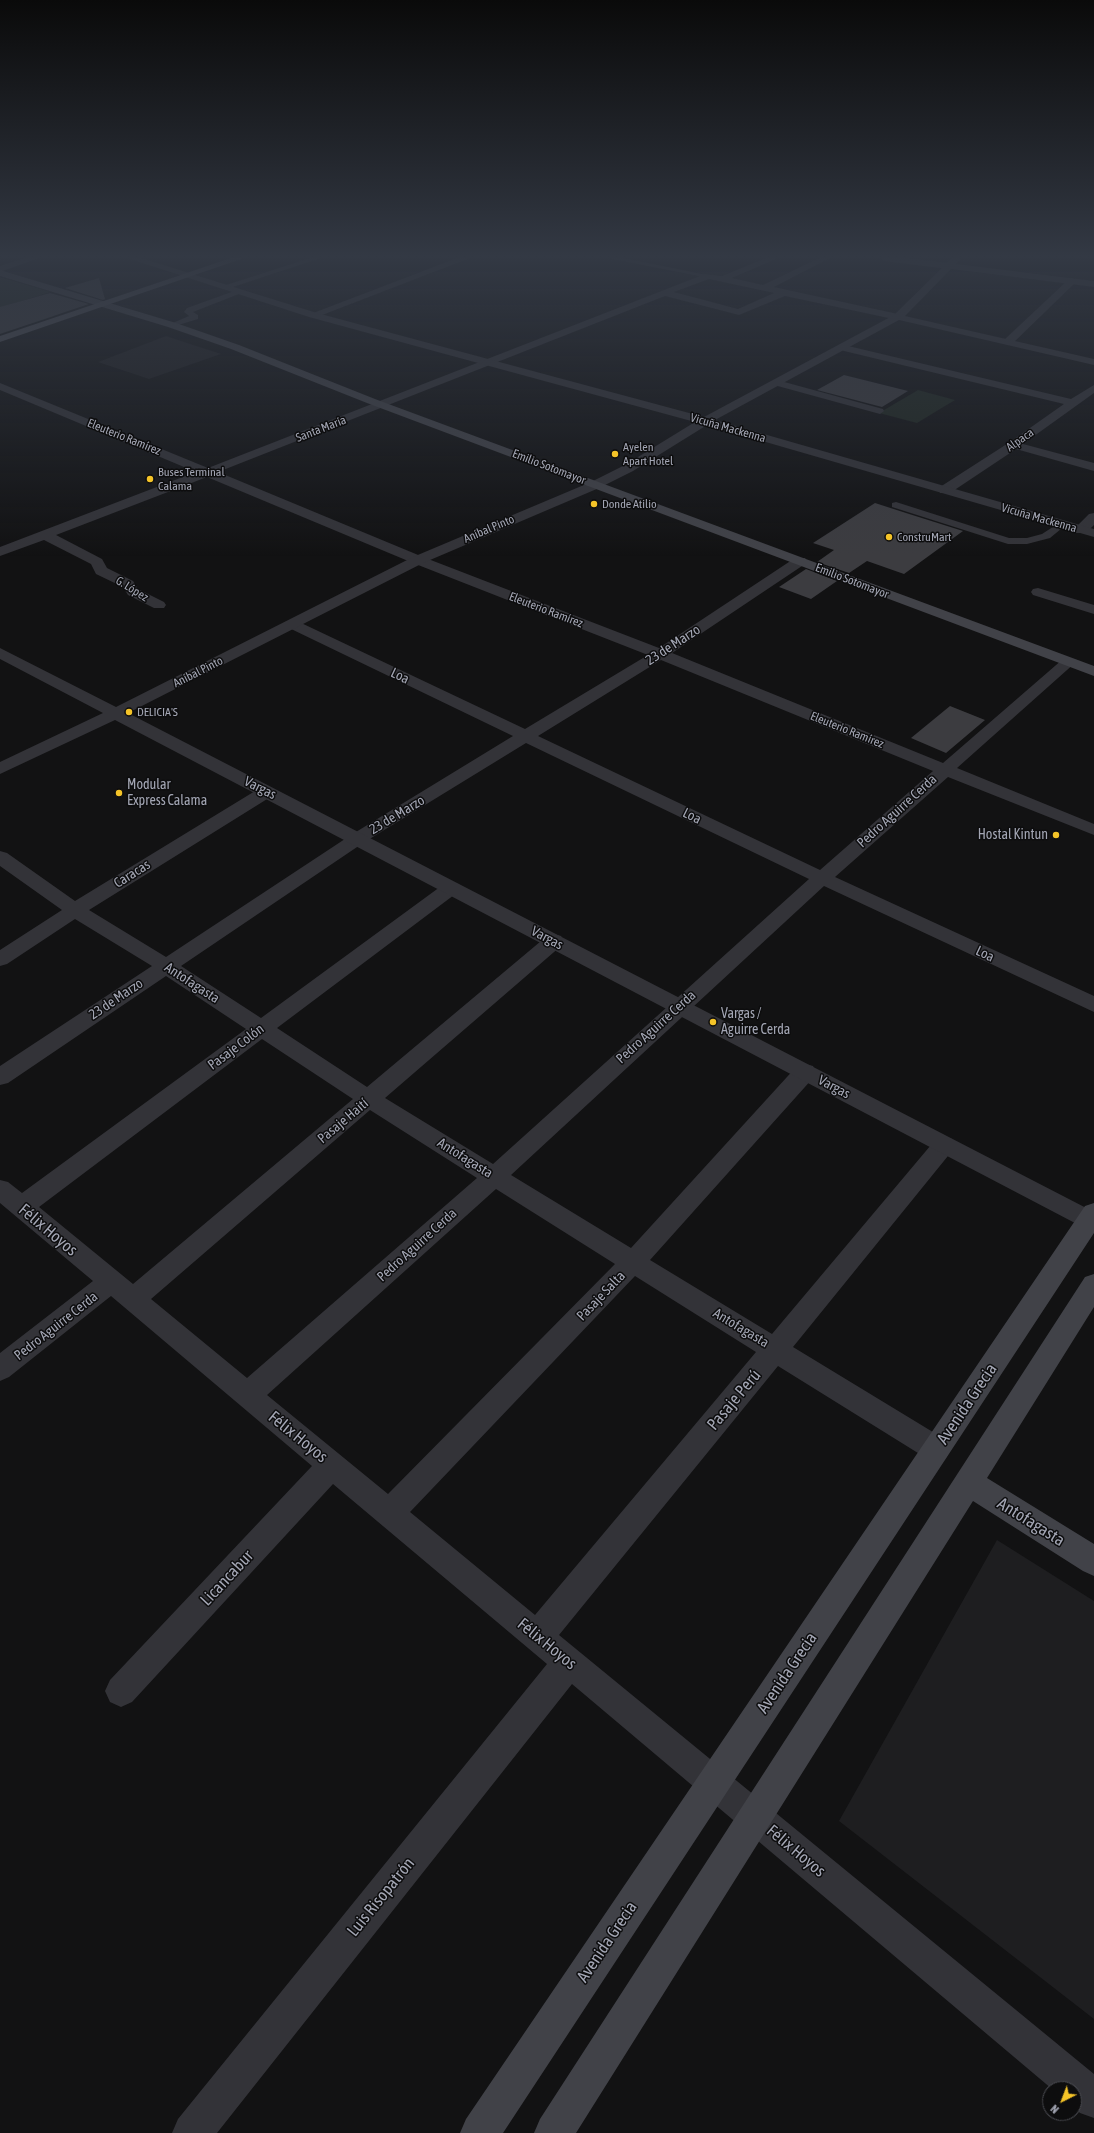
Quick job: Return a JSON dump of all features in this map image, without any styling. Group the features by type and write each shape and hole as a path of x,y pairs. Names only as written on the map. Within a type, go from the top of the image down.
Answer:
{"main road":[{"name":"Emilio Sotomayor","path":"262,358 383,405 1094,671"},
{"name":"Avenida Grecia","path":"480,2133 936,1449 1092,1219"},
{"path":"554,2133 1094,1285"},
{"name":"Antofagasta","path":"968,1482 1094,1561"}],"street":[{"name":"Vicuña Mackenna","path":"470,358 705,421 1094,533"},
{"name":"Santa María","path":"0,552 383,405 498,358"},
{"name":"Aníbal Pinto","path":"0,769 116,713 418,560 629,468 705,421 826,358"},
{"path":"884,358 1073,403"},
{"path":"1075,358 1094,362"},
{"name":"Eleuterio Ramírez","path":"0,386 418,560 660,654 1094,830"},
{"name":"Alpaca","path":"945,490 1014,445 1094,388"},
{"path":"1014,445 1094,467"},
{"path":"1081,530 1094,517"},
{"name":"G. López","path":"45,535 97,562 101,570 128,584 133,592 159,605"},
{"name":"23 de Marzo","path":"0,1077 357,839 660,654 800,561"},
{"path":"1038,592 1094,610"},
{"name":"Loa","path":"292,624 822,878 1094,1004"},
{"name":"Vargas","path":"0,653 944,1145 1092,1219"},
{"name":"Pedro Aguirre Cerda","path":"247,1395 495,1176 679,1006 822,878 1068,662"},
{"name":"Caracas","path":"0,959 75,910 266,792"},
{"name":"Antofagasta","path":"0,858 75,910 166,966 369,1099 936,1449"},
{"name":"Pasaje Colón","path":"10,1198 261,1028 451,888"},
{"name":"Pasaje Haití","path":"122,1291 369,1099 554,941"},
{"name":"Pasaje Salta","path":"389,1513 633,1262 805,1072"},
{"name":"Pasaje Perú","path":"538,1636 944,1145"},
{"name":"Félix Hoyos","path":"10,1198 1094,2099"},
{"name":"Pedro Aguirre Cerda","path":"0,1369 122,1291"},
{"name":"Licancabur","path":"121,1691 332,1465"},
{"name":"Luis Risopatrón","path":"192,2133 569,1662"}],"lane":[{"path":"777,383 880,411"},
{"path":"896,505 1008,541 1027,541 1046,536 1062,524"}],"shaded area":[{"path":"110,358 211,358 149,379 98,362"},
{"path":"918,390 955,400 917,423 879,413"},
{"path":"997,1540 1094,1601 1094,2019 839,1821"}],"building":[{"path":"844,375 908,391 882,407 817,390"},
{"name":"ConstruMart","path":"875,503 963,531 904,574 867,561 849,573 817,562 834,550 813,543"},
{"path":"806,569 837,581 811,599 779,587"},
{"path":"950,706 985,720 946,753 911,738"}],"place":[{"name":"Ayelen Apart Hotel","path":"615,454"},
{"name":"Buses Terminal Calama","path":"150,479"},
{"name":"Donde Atilio","path":"594,504"},
{"name":"ConstruMart","path":"889,537"},
{"name":"DELICIA'S","path":"129,712"},
{"name":"Modular Express Calama","path":"119,793"},
{"name":"Hostal Kintun","path":"1056,835"},
{"name":"Vargas / Aguirre Cerda","path":"713,1022"}]}
